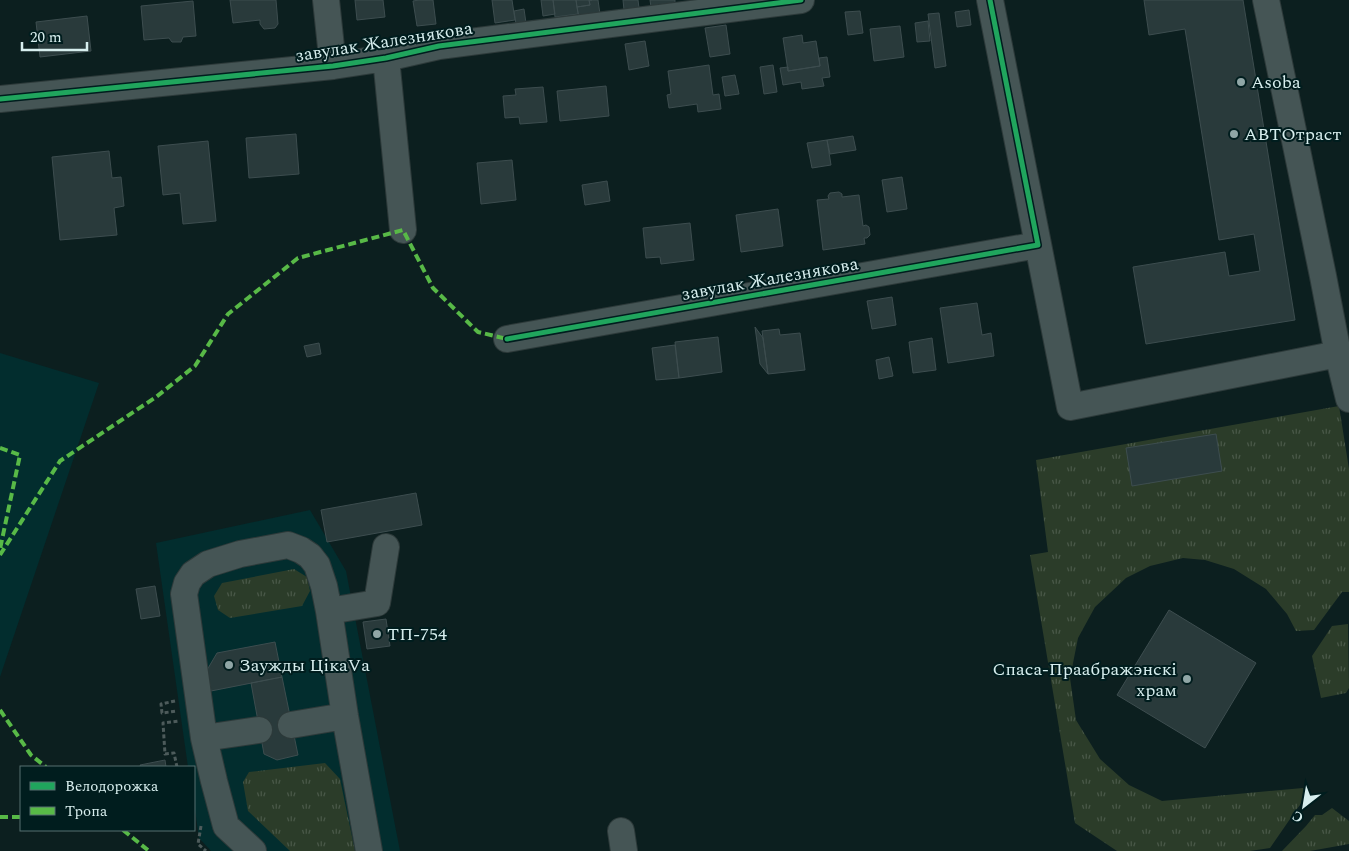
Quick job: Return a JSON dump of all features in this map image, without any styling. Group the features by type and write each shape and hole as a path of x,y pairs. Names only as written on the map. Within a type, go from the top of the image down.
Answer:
{"street":[{"name":"завулак Жалезнякова","path":"326,0 333,66"},
{"name":"завулак Жалезнякова","path":"0,99 333,66 386,58 439,46 801,0"},
{"path":"990,0 1070,407 1338,354"},
{"path":"1266,0 1338,354 1349,399"},
{"path":"386,58 403,230"},
{"name":"завулак Жалезнякова","path":"507,339 1038,245"},
{"path":"252,851 226,826 214,781 204,738 184,594 187,583 193,574 208,564 240,554 288,545 310,556 317,565 324,586 369,851"},
{"path":"329,611 377,603 386,547"},
{"path":"291,725 345,716"},
{"path":"204,738 259,730"}],"path":[{"path":"179,695 176,701 161,704 162,713 180,711"},
{"path":"177,766 174,753 165,754 163,723 183,720"}],"shaded area":[{"path":"0,353 99,383 0,677"},
{"path":"310,510 346,571 400,851 211,851 199,838 195,810 195,766 188,766 156,543"}],"green space":[{"path":"1339,406 1349,469 1349,592 1342,592 1314,630 1296,631 1287,614 1266,589 1234,569 1205,560 1183,558 1150,566 1126,578 1095,607 1078,638 1070,678 1076,720 1100,759 1129,785 1162,801 1303,788 1308,793 1270,848 1250,851 1117,851 1075,823 1030,555 1048,552 1036,460"},
{"path":"294,569 307,577 310,591 302,606 230,618 218,610 214,596 222,583"},
{"path":"1348,624 1349,688 1346,693 1321,698 1312,656 1332,626"},
{"path":"325,763 340,779 355,851 290,851 248,811 243,782 249,772"},
{"path":"1332,808 1349,821 1349,844 1310,851 1282,851 1315,815 1322,815"}],"building":[{"path":"230,0 276,0 278,24 275,28 264,29 260,24 260,20 233,23"},
{"path":"355,0 383,0 385,17 357,20"},
{"path":"433,0 436,24 417,26 413,1"},
{"path":"492,0 512,0 515,20 495,23"},
{"path":"541,0 553,0 555,14 543,16"},
{"path":"553,0 576,0 578,14 555,17"},
{"path":"576,0 589,0 590,5 577,7"},
{"path":"589,0 598,0 600,14 579,17 577,7 590,5"},
{"path":"623,0 638,0 639,8 624,10"},
{"path":"650,0 675,0 675,3 651,7"},
{"name":"АВТОтраст","path":"1144,0 1243,0 1295,320 1146,344 1133,267 1225,252 1229,276 1260,271 1254,234 1219,240 1185,29 1149,35"},
{"path":"193,1 196,36 183,37 181,42 172,42 169,38 144,40 141,6"},
{"path":"524,9 526,23 516,24 514,11"},
{"path":"969,10 971,25 957,27 955,12"},
{"path":"860,11 863,33 848,35 845,12"},
{"path":"939,13 946,66 935,68 928,14"},
{"path":"87,16 91,51 40,57 36,22"},
{"path":"928,21 930,41 917,42 915,23"},
{"path":"726,25 730,54 710,57 705,28"},
{"path":"900,26 904,57 874,61 870,29"},
{"path":"802,35 803,43 816,41 820,66 788,71 783,38"},
{"path":"645,41 649,66 629,70 625,44"},
{"path":"827,57 830,77 822,78 824,86 802,89 801,82 783,85 780,68 788,67 788,71 820,66 819,58"},
{"path":"709,65 713,95 719,94 721,109 698,112 697,104 669,108 667,95 671,94 668,71"},
{"path":"773,65 777,92 764,94 760,67"},
{"path":"735,75 739,94 725,96 722,77"},
{"path":"606,86 609,116 560,121 557,91"},
{"path":"543,87 547,122 520,124 519,117 505,118 503,96 516,95 515,89"},
{"path":"296,134 299,174 249,178 246,138"},
{"path":"853,136 856,150 830,154 827,140"},
{"path":"827,140 831,165 812,168 807,143"},
{"path":"208,141 216,221 183,224 180,193 163,195 158,146"},
{"path":"109,151 112,178 121,177 124,206 114,208 117,235 60,240 52,157"},
{"path":"512,160 516,200 481,204 477,163"},
{"path":"902,177 907,209 887,212 882,180"},
{"path":"607,181 610,201 585,205 582,185"},
{"path":"839,192 842,194 842,197 859,195 863,226 869,227 870,235 864,238 865,244 823,250 817,200 829,199 830,193"},
{"path":"778,209 783,246 741,252 736,215"},
{"path":"690,223 694,260 661,264 660,257 646,258 643,228"},
{"path":"892,297 896,325 872,329 867,301"},
{"path":"977,303 982,335 991,333 994,356 948,363 940,308"},
{"path":"755,327 763,338 768,374 760,364"},
{"path":"779,329 780,335 800,333 805,370 768,374 762,331"},
{"path":"718,337 722,372 679,378 675,342"},
{"path":"932,338 936,370 913,373 909,342"},
{"path":"319,343 321,354 307,357 304,346"},
{"path":"675,345 679,378 656,380 652,348"},
{"path":"889,357 893,376 879,379 876,360"},
{"path":"1216,434 1222,471 1132,486 1126,448"},
{"path":"416,493 422,525 327,542 321,510"},
{"path":"155,586 160,616 141,619 136,589"},
{"name":"Спаса-Праабражэнскі храм","path":"1169,610 1256,663 1205,748 1117,695"},
{"name":"ТП-754","path":"386,619 390,646 367,649 363,622"},
{"path":"275,642 282,677 211,691 207,670 217,653"},
{"path":"282,677 298,755 277,760 264,754 251,683"},
{"path":"165,760 166,766 140,766"}],"marked path":[{"path":"0,555 60,461 156,397 195,366 228,314 298,258 403,230 433,288 478,332 507,339"},
{"path":"0,448 20,455 0,549"},
{"path":"0,710 31,755 45,766"},
{"path":"0,817 20,817"},
{"path":"124,831 149,851"}],"cycle path":[{"path":"0,99 333,66 386,58 439,46 801,0"},
{"path":"507,339 1038,245 990,0"}],"place":[{"name":"Asoba","path":"1241,82"},
{"name":"АВТОтраст","path":"1234,134"},
{"name":"ТП-754","path":"377,634"},
{"name":"Заужды ЦікаVа","path":"229,665"},
{"name":"Спаса-Праабражэнскі храм","path":"1187,679"}]}
